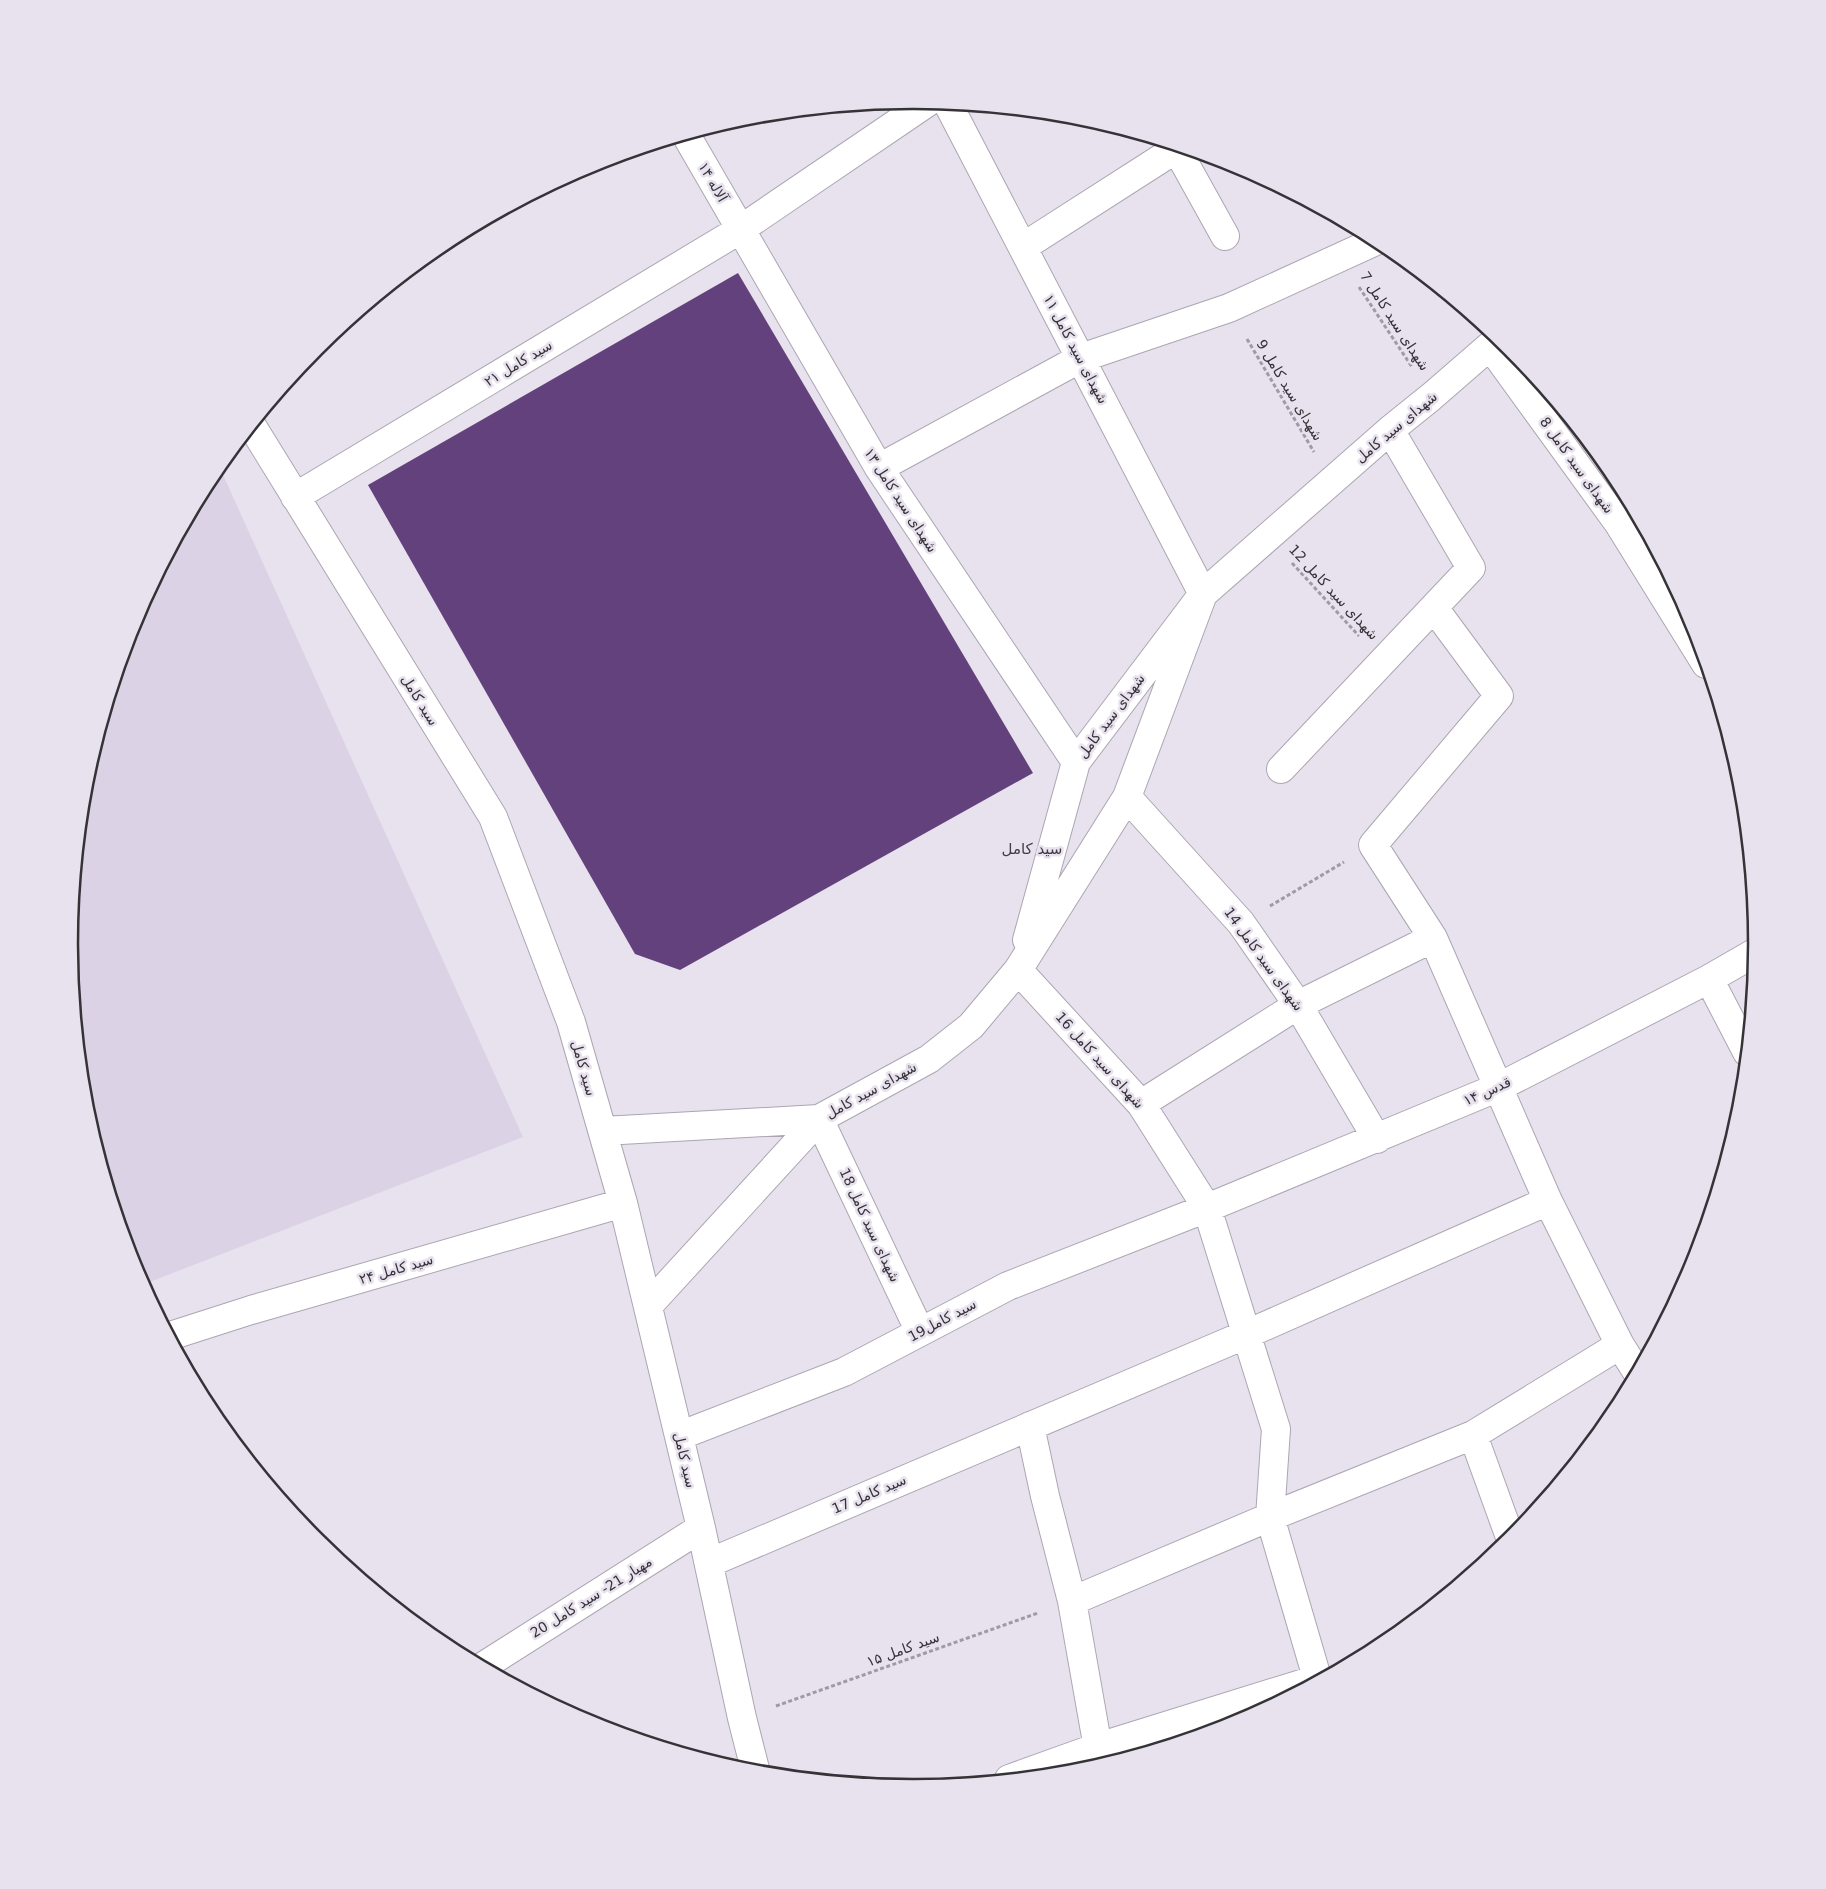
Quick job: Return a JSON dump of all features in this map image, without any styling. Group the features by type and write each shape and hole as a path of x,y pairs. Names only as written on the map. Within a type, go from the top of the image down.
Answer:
{"street":[{"name":"سید کامل ۲۱","path":"295,497 741,230 918,109"},
{"name":"شهدای سید کامل ۱۱","path":"951,110 1203,594"},
{"name":"آلاله ۱۴","path":"688,140 741,230"},
{"path":"1023,247 1172,150"},
{"path":"1180,152 1225,236"},
{"name":"شهدای سید کامل ۱۳","path":"741,230 879,468 1076,762"},
{"path":"879,468 1081,358 1229,308 1368,245"},
{"name":"شهدای سید کامل","path":"1018,970 1076,762 1203,594 1390,430 1493,343"},
{"name":"شهدای سید کامل 8","path":"1501,351 1627,518 1685,626"},
{"name":"سید کامل","path":"255,430 493,817 571,1022 623,1203 701,1528 754,1765"},
{"path":"1281,769 1471,568 1390,430"},
{"name":"شهدای سید کامل","path":"648,1306 819,1119 929,1058 971,1026 1018,970 1127,797 1203,594"},
{"path":"1434,608 1499,696 1373,845 1433,938 1548,1201 1620,1344 1634,1367"},
{"name":"شهدای سید کامل 14","path":"1127,797 1242,923 1298,1005 1377,1139"},
{"path":"1141,1104 1298,1005 1433,938"},
{"name":"قدس ۱۴","path":"1207,1208 1377,1139 1498,1087 1709,979 1748,957"},
{"name":"شهدای سید کامل 16","path":"1018,970 1141,1104 1207,1208 1276,1429 1270,1517"},
{"path":"1709,979 1742,1043"},
{"path":"603,1131 819,1119"},
{"name":"شهدای سید کامل 18","path":"819,1119 920,1332"},
{"name":"سید کامل 17","path":"708,1564 1246,1334 1548,1201"},
{"name":"سید کامل ۲۴","path":"175,1334 251,1310 623,1203"},
{"name":"سید کامل19","path":"679,1436 844,1372 1008,1286 1207,1208"},
{"path":"1072,1601 1270,1517 1473,1435 1620,1344"},
{"path":"1030,1426 1045,1496 1072,1601 1099,1756"},
{"path":"1473,1435 1508,1531"},
{"path":"1270,1517 1317,1676"},
{"name":"مهیار 21- سید کامل 20","path":"487,1663 701,1528"},
{"path":"1052,1768 1099,1756 1293,1689"}],"path":[{"name":"شهدای سید کامل 7","path":"1340,258 1431,397"},
{"name":"شهدای سید کامل 9","path":"1229,308 1332,482"},
{"name":"شهدای سید کامل 12","path":"1268,538 1383,662"},
{"path":"1242,923 1373,845"},
{"name":"سید کامل ۱۵","path":"742,1718 1072,1601"}],"shaded area":[{"path":"223,474 523,1137 149,1282 141,1264 122,1213 106,1161 85,1054 79,999 79,890 85,835 94,782 106,728 122,676 141,625 164,575 189,527"}],"building":[{"path":"738,273 1033,773 680,970 635,954 368,485"}],"district":[{"name":"سید کامل","path":"1032,849"}]}
